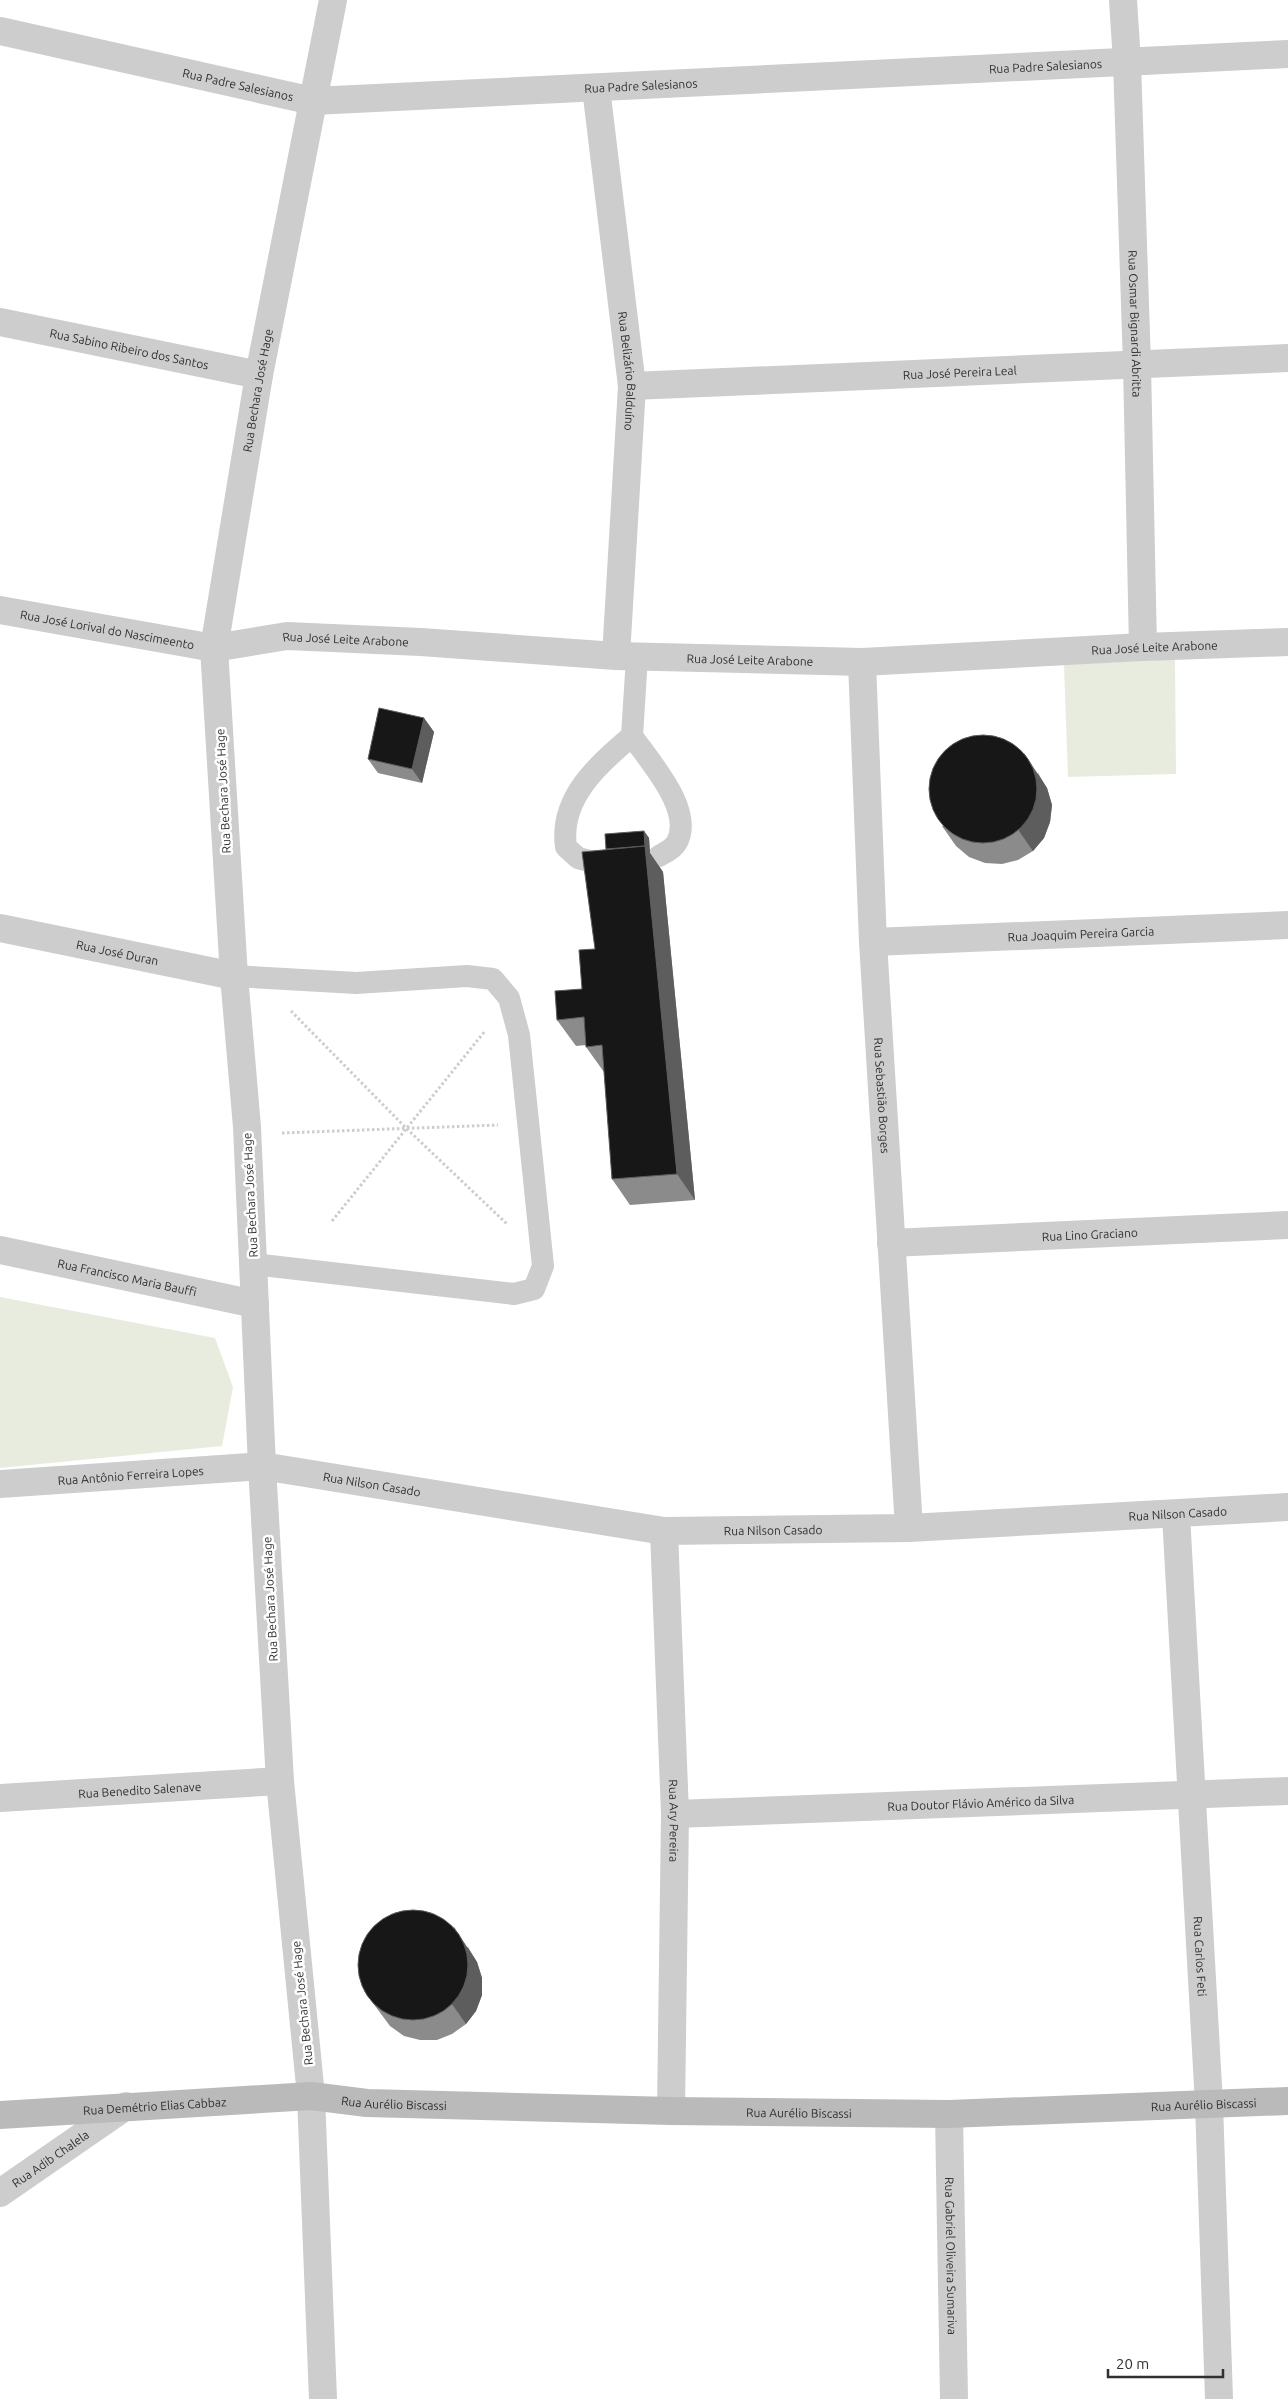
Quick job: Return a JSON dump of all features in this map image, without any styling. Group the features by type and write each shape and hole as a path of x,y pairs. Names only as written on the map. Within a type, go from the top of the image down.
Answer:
{"street":[{"name":"Rua Bechara José Hage","path":"317,2396 310,2096 280,1781 262,1466 247,1127 234,976 214,648 259,375 333,0"},
{"name":"Rua Osmar Bignardi Abritta","path":"1123,0 1128,62 1143,647"},
{"name":"Rua Padre Salesianos","path":"0,30 313,101 1288,54"},
{"name":"Rua Belizário Balduíno","path":"596,88 632,386 627,656"},
{"name":"Rua Sabino Ribeiro dos Santos","path":"0,322 259,375"},
{"name":"Rua José Pereira Leal","path":"632,386 1288,358"},
{"name":"Rua José Lorival do Nascimeento","path":"0,610 214,648"},
{"name":"Rua José Leite Arabone","path":"214,648 287,636 421,642 627,656 862,662 1143,647 1288,642"},
{"name":"Rua Sebastião Borges","path":"862,662 873,942 909,1528"},
{"name":"Rua Joaquim Pereira Garcia","path":"873,942 1288,925"},
{"name":"Rua José Duran","path":"0,928 234,976"},
{"name":"Rua Lino Graciano","path":"891,1243 1288,1224"},
{"name":"Rua Francisco Maria Bauffi","path":"0,1250 255,1304"},
{"name":"Rua Nilson Casado","path":"262,1466 664,1531 909,1528 1288,1508"},
{"name":"Rua Antônio Ferreira Lopes","path":"0,1484 262,1466"},
{"name":"Rua Carlos Feti","path":"1176,1515 1190,1794 1209,2104 1219,2399"},
{"name":"Rua Ary Pereira","path":"664,1531 675,1814 671,2111"},
{"name":"Rua Benedito Salenave","path":"0,1798 280,1781"},
{"name":"Rua Doutor Flávio Américo da Silva","path":"675,1814 1288,1791"},
{"name":"Rua Demétrio Elias Cabbaz","path":"0,2115 310,2096"},
{"name":"Rua Aurélio Biscassi","path":"310,2096 367,2103 671,2111 950,2114 1288,2101"},
{"name":"Rua Adib Chalela","path":"0,2192 126,2106"},
{"name":"Rua Gabriel Oliveira Sumariva","path":"950,2114 954,2399"}],"lane":[{"path":"627,656 632,736 675,800 681,818 681,832 676,844 659,856"},
{"path":"593,862 578,858 566,847 563,830 575,798 601,762 632,736"},
{"path":"234,976 356,984 467,976 494,979 509,998 519,1036 543,1266 534,1289 514,1294 253,1264"}],"path":[{"path":"282,980 286,1001 292,1013 407,1129 518,1235 541,1245"},
{"path":"332,1221 496,1017 511,1004"},
{"path":"247,1127 285,1134 528,1124"}],"shaded area":[{"path":"1175,659 1176,774 1068,777 1064,665"},
{"path":"0,1297 215,1338 233,1387 222,1446 0,1468"}],"building":[{"path":"379,708 424,718 412,769 368,759"},
{"path":"983,735 1004,739 1021,751 1033,768 1037,789 1033,810 1021,827 1004,839 983,843 962,839 945,827 933,810 929,789 933,768 945,751 962,739"},
{"path":"644,831 645,846 606,849 605,834"},
{"path":"645,846 677,1174 612,1179 602,1045 586,1047 584,1017 557,1020 555,991 582,989 579,950 595,949 582,852"},
{"path":"413,1910 434,1914 452,1926 464,1944 468,1965 464,1986 452,2004 434,2016 413,2020 392,2016 374,2004 362,1986 358,1965 362,1944 374,1926 392,1914"}]}
